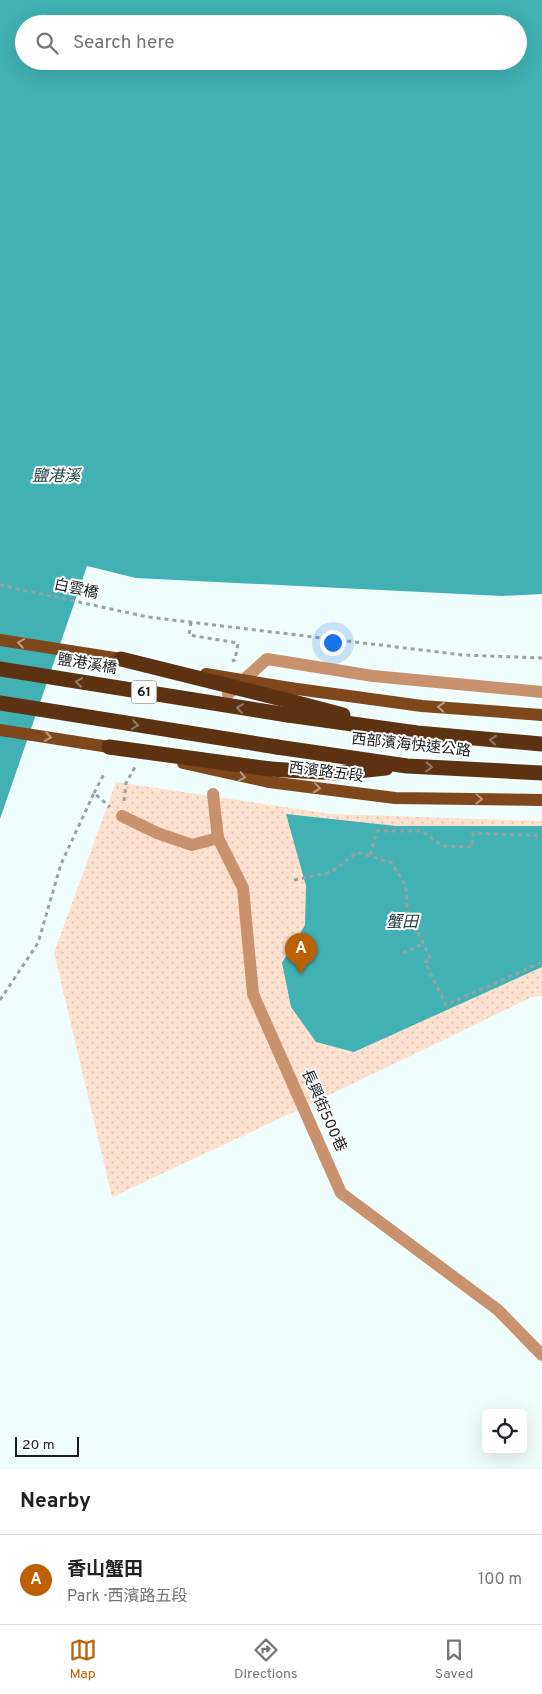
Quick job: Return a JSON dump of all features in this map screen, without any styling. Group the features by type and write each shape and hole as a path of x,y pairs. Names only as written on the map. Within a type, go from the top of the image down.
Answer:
{"highway":[{"path":"121,659 289,702"},
{"name":"鹽港溪橋","path":"0,669 289,702"},
{"name":"西部濱海快速公路","path":"289,702 417,733 542,744"},
{"name":"西部濱海快速公路","path":"0,703 407,766 542,774"},
{"path":"109,747 270,776 337,773 407,766"}],"main road":[{"name":"鹽港溪橋","path":"0,640 121,659"},
{"name":"61","path":"289,702 422,706 542,715"},
{"path":"0,730 109,747"},
{"name":"西濱路五段","path":"270,776 395,798 542,800"}],"lane":[{"path":"228,694 267,659 374,676 542,692"},
{"name":"長興街500巷","path":"213,794 218,838 243,888 253,994 341,1193 498,1310 542,1356"},
{"path":"122,816 156,833 192,845 218,838"}],"path":[{"name":"白雲橋","path":"0,585 148,617 463,655 542,658"},
{"path":"0,1000 38,943 61,864 105,772"},
{"path":"94,794 122,816"},
{"path":"370,855 377,831 422,831 442,846 472,847 473,833 542,836"},
{"path":"294,880 332,872 357,852 392,864 406,886 407,910 430,959 425,962 446,1006 542,962"},
{"path":"404,953 423,944"}],"shaded area":[{"path":"116,782 332,814 542,821 542,996 532,997 313,1103 112,1197 54,953"}],"water":[{"name":"鹽港溪","path":"0,0 542,0 542,594 502,596 136,578 87,566 0,819"},
{"name":"蟹田","path":"286,814 396,826 542,826 542,967 354,1052 316,1042 291,1007 282,963 305,925 306,886"}],"place":[{"name":"香山蟹田","path":"301,974"}]}
